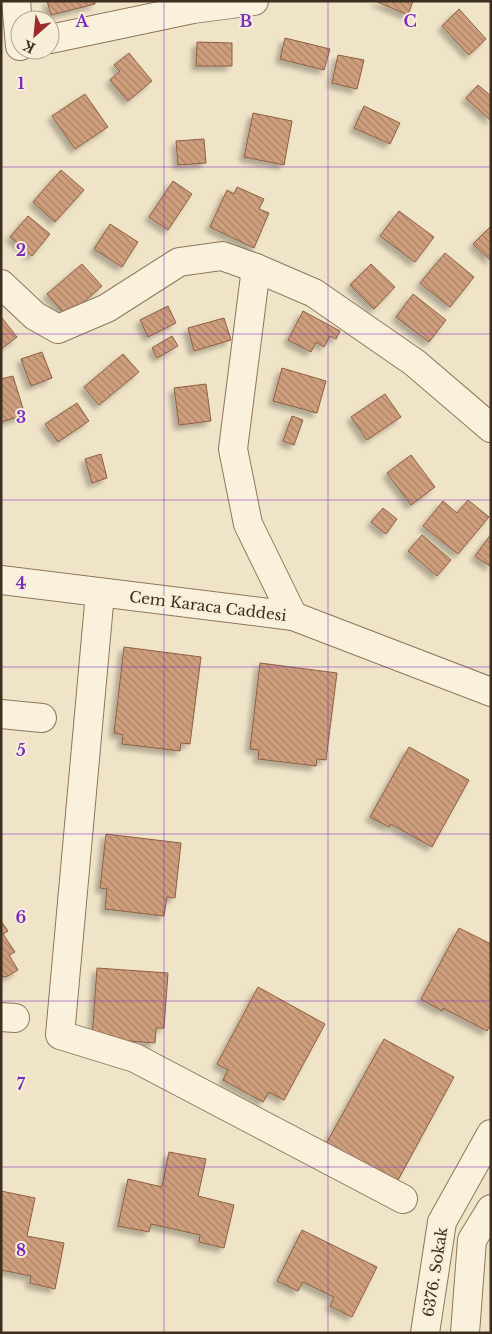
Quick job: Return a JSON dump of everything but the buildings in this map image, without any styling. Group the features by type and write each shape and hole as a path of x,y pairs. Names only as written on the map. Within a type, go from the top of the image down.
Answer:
{"street":[{"path":"60,37 193,9 254,1"},
{"path":"1,284 35,316 58,329 107,308 179,262 222,256 256,268 322,298 416,363 491,428"},
{"path":"256,268 233,449 248,524 293,616"},
{"name":"Cem Karaca Caddesi","path":"1,580 293,616 491,692"},
{"path":"100,592 60,1035 135,1058 403,1199"},
{"path":"1,714 42,718"},
{"name":"6376. Sokak","path":"425,1333 442,1222 491,1134"},
{"path":"465,1333 472,1240 491,1209"}]}
